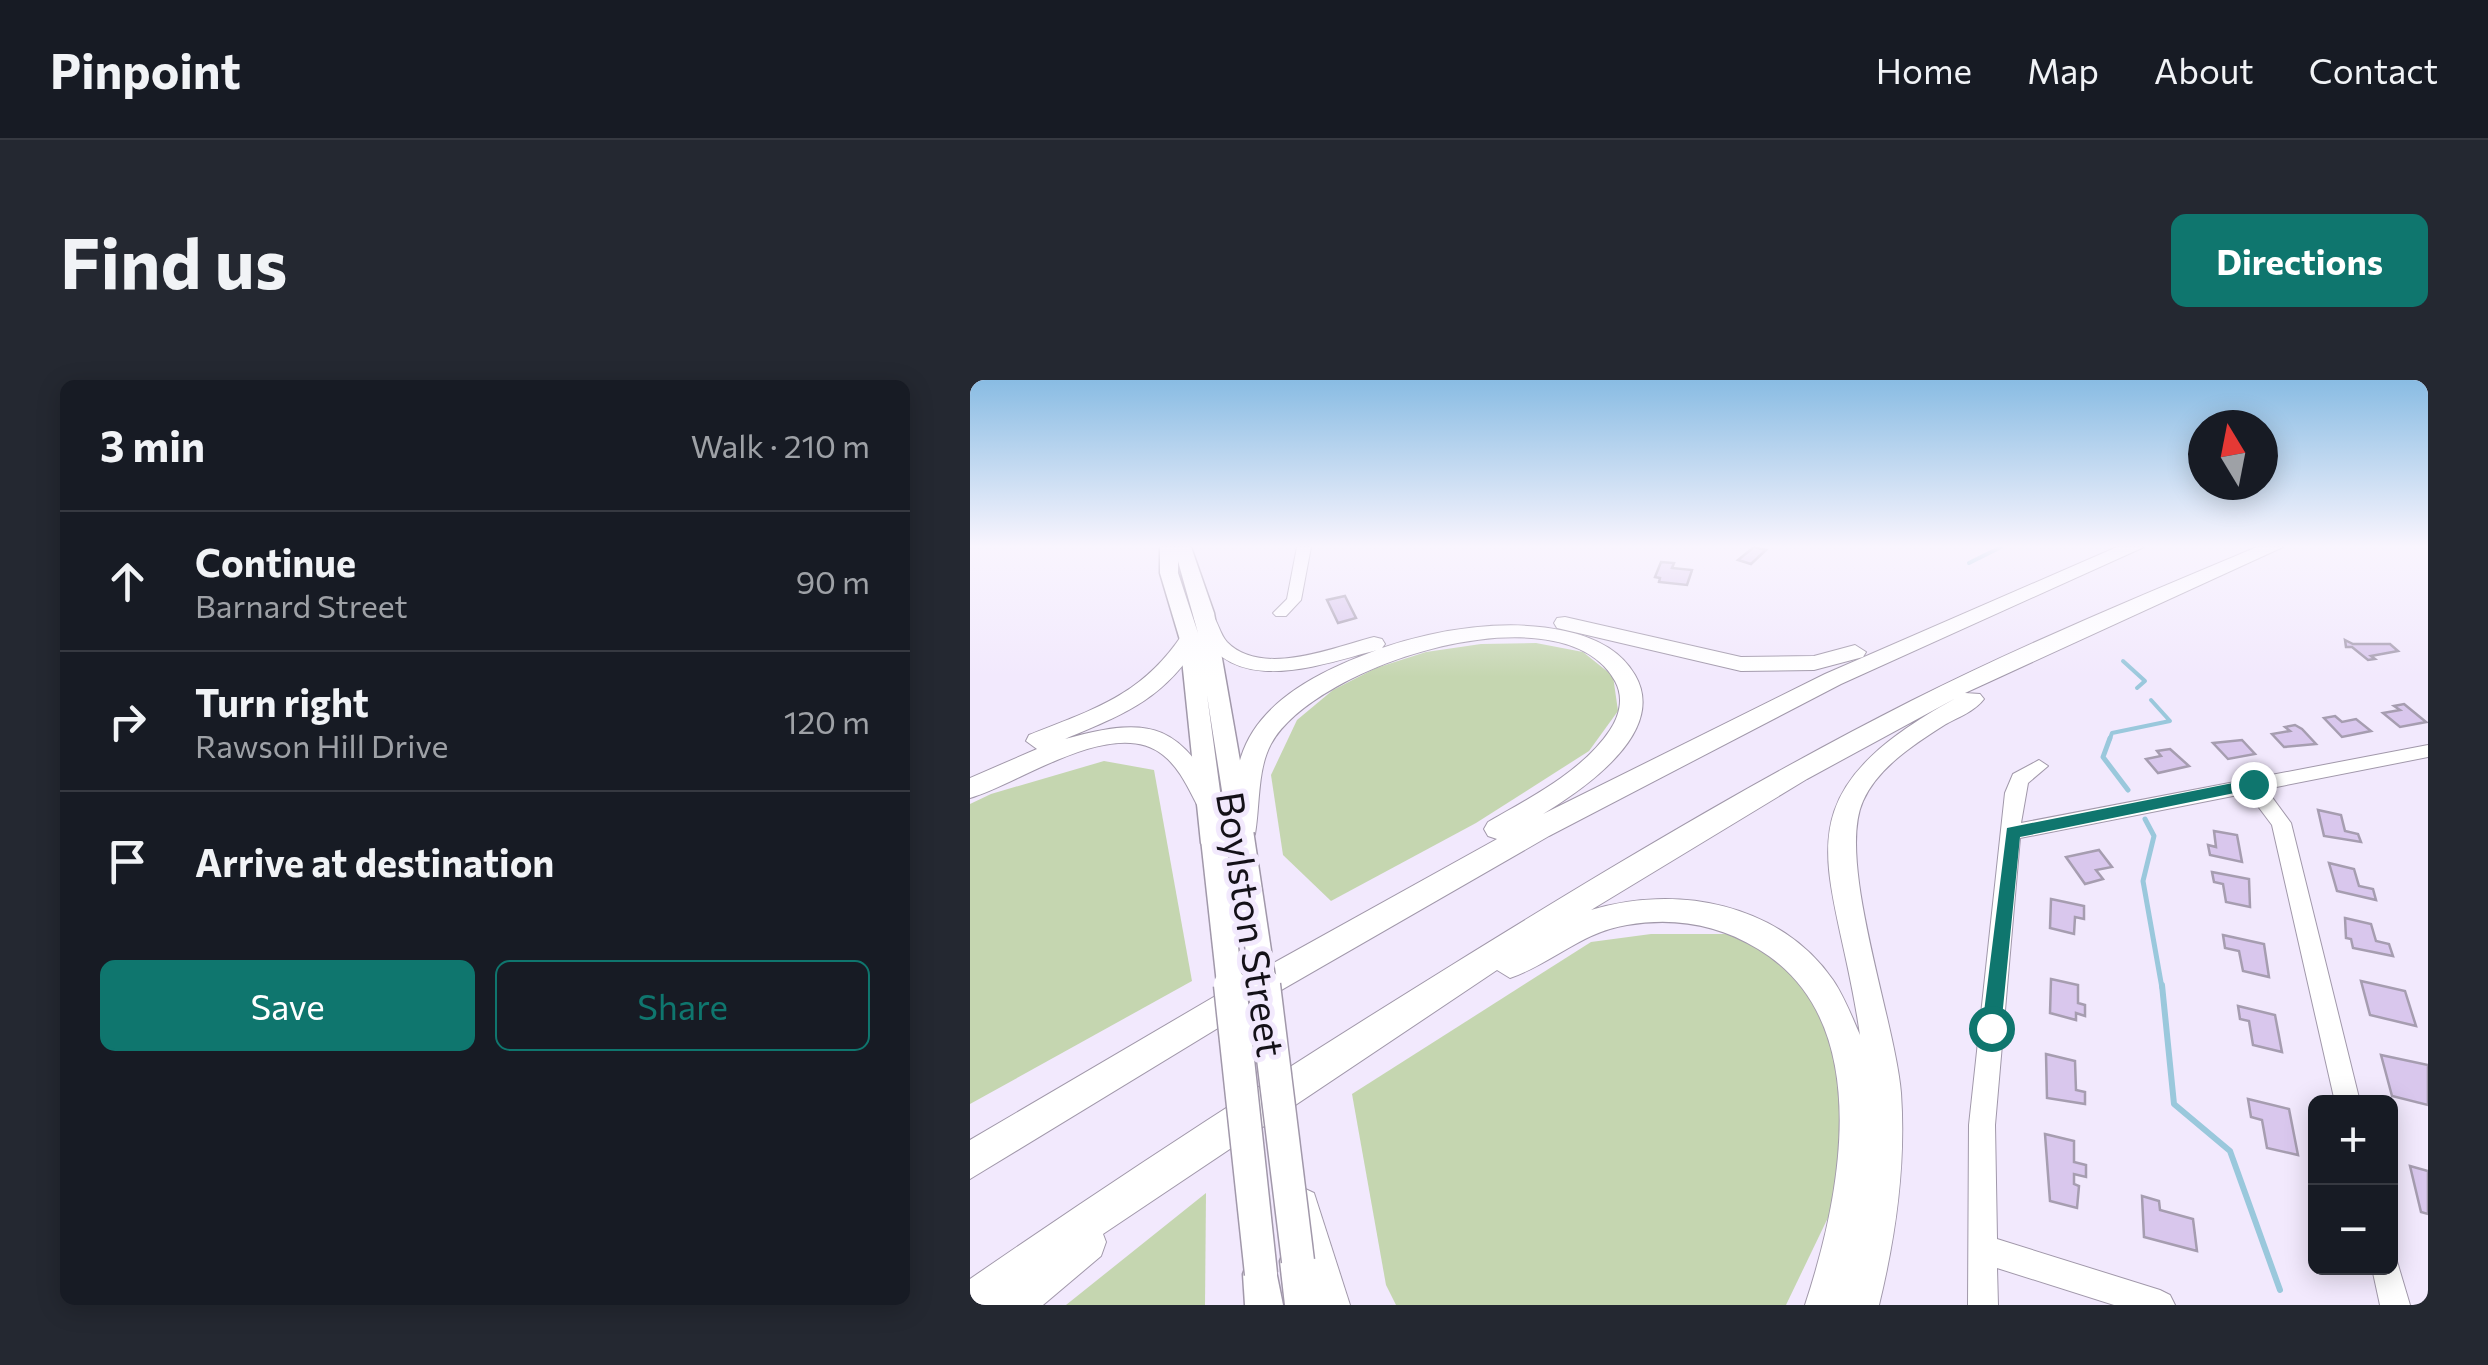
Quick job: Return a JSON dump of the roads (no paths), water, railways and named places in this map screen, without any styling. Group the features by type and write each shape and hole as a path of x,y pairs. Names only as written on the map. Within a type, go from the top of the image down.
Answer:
{"highway":[{"path":"970,1161 1278,975 1652,766 1942,626 2031,590"},
{"path":"970,1302 1209,1140 1568,908 1918,708 2175,590"},
{"path":"1205,618 1225,651 1240,660 1268,664 1306,660 1436,629 1522,621 1588,627 1724,664 1783,666 1834,659 1882,640 1942,626"},
{"path":"1858,1305 1872,1258 1879,1210 1884,1106 1876,1028 1841,858 1845,810 1860,783 1895,750 1950,711 2079,639 2101,622"},
{"path":"1228,838 1262,737 1302,698 1359,664 1451,639 1541,634 1587,645 1617,664 1628,680 1631,698 1627,722 1612,746 1592,765 1564,788 1389,896 1278,975"},
{"path":"970,772 1136,699 1171,672 1190,640"},
{"path":"970,789 1091,740 1140,736 1165,742 1186,762 1211,807"},
{"path":"1320,1067 1591,922 1635,913 1693,910 1752,928 1778,941 1814,977 1842,1026 1852,1060 1857,1124 1853,1191 1842,1252 1825,1305"},
{"path":"1012,1305 1209,1140"},
{"path":"1286,1162 1307,1257 1330,1305"}],"main road":[{"name":"Boylston Street","path":"1175,590 1190,640 1211,807 1228,838 1286,1162"},
{"name":"Boylston Street","path":"1196,590 1205,618 1228,838 1262,1290"},
{"path":"1304,1305 1307,1257"}],"street":[{"path":"1280,613 1294,600 1296,590"},
{"path":"2012,832 2428,751"},
{"path":"1983,1305 1982,1124 2016,785 2024,774 2039,766"},
{"path":"2253,784 2276,811 2284,830 2346,1095"},
{"path":"1982,1249 2160,1305"},
{"path":"2388,1275 2395,1305"}],"waterway":[{"path":"2123,661 2145,681 2137,688"},
{"path":"2109,741 2112,733 2170,721 2151,700"},
{"path":"2110,738 2103,757 2128,790"},
{"path":"2145,819 2154,836 2143,881 2162,988"},
{"path":"2162,985 2174,1104 2230,1151 2280,1290"}]}
